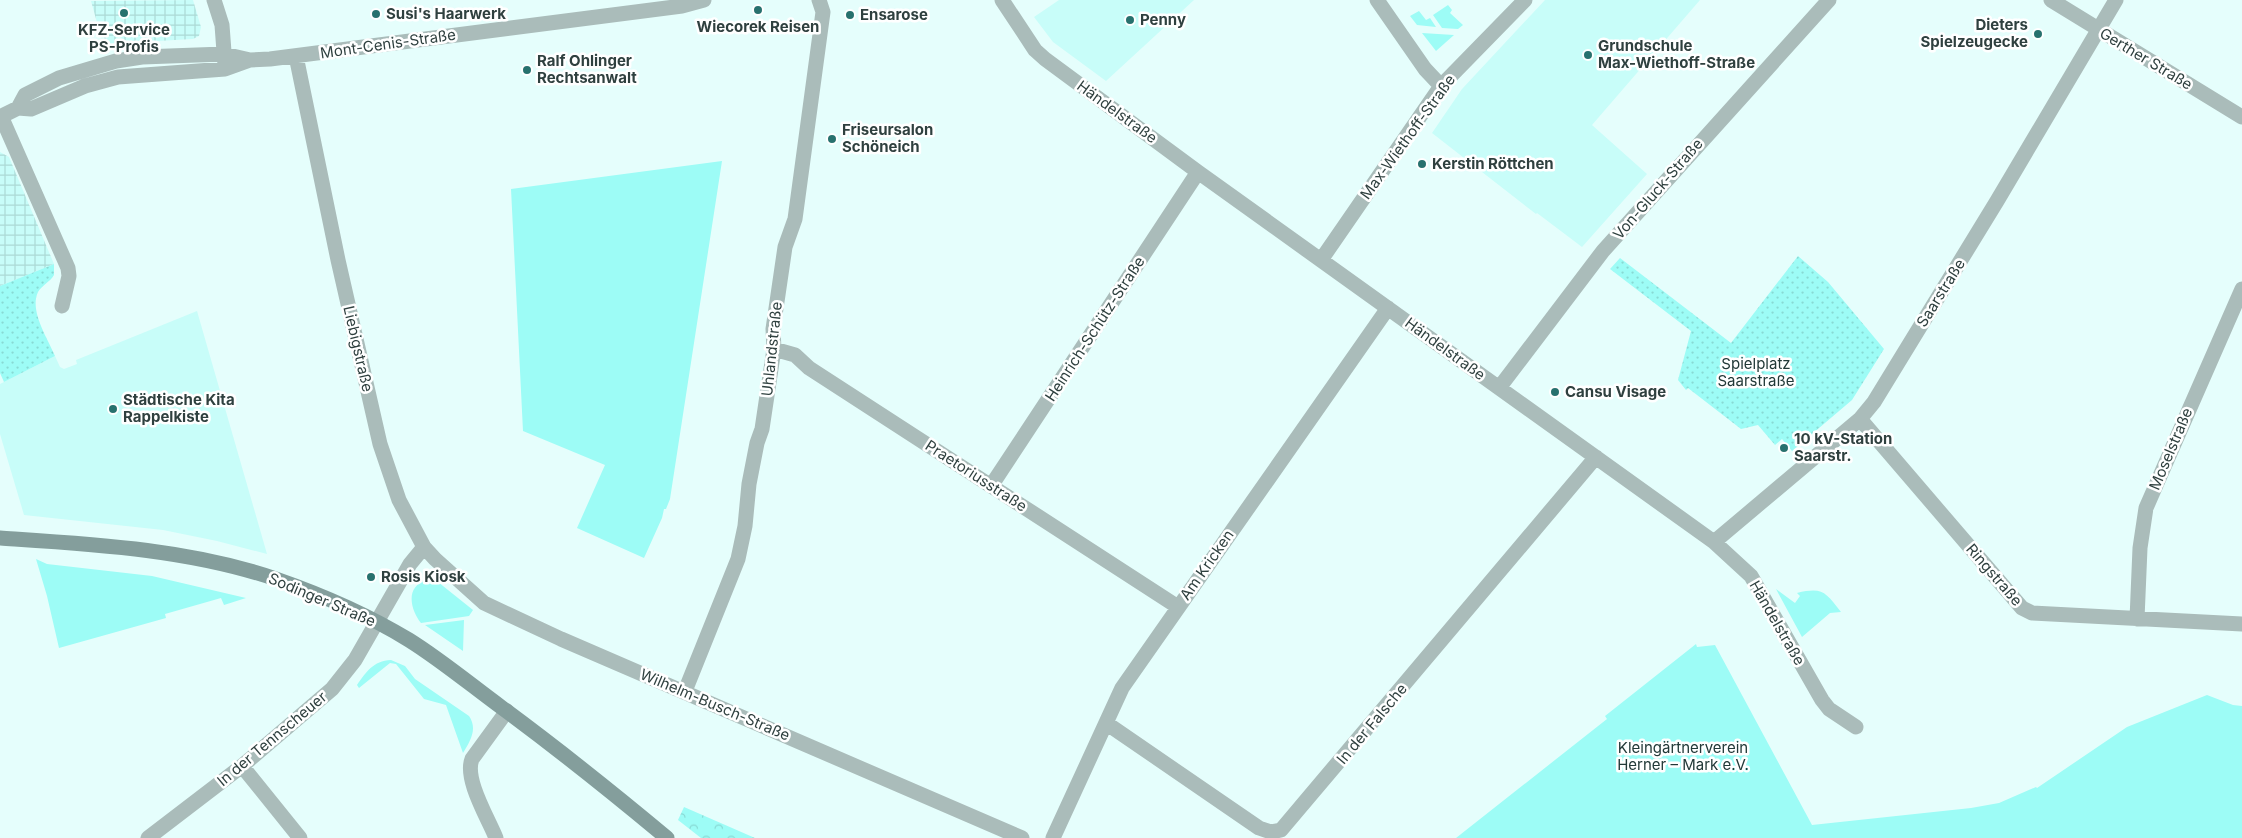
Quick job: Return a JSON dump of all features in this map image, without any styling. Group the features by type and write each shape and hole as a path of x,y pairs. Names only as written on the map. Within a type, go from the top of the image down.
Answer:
{"main road":[{"name":"Sodinger Straße","path":"0,538 111,547 221,564 276,579 337,603 376,622 414,644 546,740 667,838"}],"street":[{"path":"214,0 222,26 225,62"},
{"name":"Mont-Cenis-Straße","path":"62,306 69,276 68,268 1,116 18,108 25,95 58,78 100,65 142,58 225,62 296,56 682,6 704,0"},
{"name":"Uhlandstraße","path":"685,691 738,560 745,526 748,484 758,438 762,429 774,349 773,329 785,247 796,219 823,16 823,8 819,0"},
{"name":"Händelstraße","path":"1002,0 1035,50 1045,59 1198,172 1714,542 1754,582 1822,700 1829,708 1856,727"},
{"path":"1377,0 1425,69 1441,86"},
{"name":"Max-Wiethoff-Straße","path":"1322,260 1441,86 1525,0"},
{"name":"Von-Gluck-Straße","path":"1499,388 1603,251 1829,0"},
{"name":"Gerther Straße","path":"2050,0 2242,117"},
{"name":"Saarstraße","path":"1714,542 1860,419 1874,402 1960,263 2116,0"},
{"name":"Liebigstraße","path":"296,56 338,260 380,444 399,500 424,547"},
{"name":"Heinrich-Schütz-Straße","path":"991,486 1198,172"},
{"name":"Moselstraße","path":"2137,619 2140,548 2146,508 2242,289"},
{"name":"Am Kricken","path":"1053,838 1122,688 1388,308"},
{"name":"Praetoriusstraße","path":"774,349 794,355 809,368 1178,607"},
{"name":"Ringstraße","path":"1860,419 2022,608 2032,614 2242,624"},
{"name":"In der Falsche","path":"1106,724 1259,828 1271,832 1281,830 1596,457"},
{"path":"376,622 410,564 424,547"},
{"name":"Wilhelm-Busch-Straße","path":"424,547 484,603 561,639 1022,838"},
{"name":"In der Tennscheuer","path":"148,838 242,766 332,689 355,660 376,622"},
{"path":"496,838 470,778 469,766 506,711"},
{"path":"242,766 300,838"}],"shaded area":[{"path":"193,0 201,27 199,36 193,39 103,44 91,1"},
{"path":"1059,0 1194,0 1106,81 1053,42 1034,17"},
{"path":"1545,0 1700,0 1592,125 1647,174 1582,247 1536,214 1432,133 1462,89"},
{"path":"0,152 9,157 54,264 0,286"},
{"name":"Städtische Kita Rappelkiste","path":"197,311 267,554 163,530 24,515 0,434 0,384 55,356 60,367 64,369 77,364 76,360"}],"green space":[{"path":"1448,5 1452,10 1450,13 1463,25 1458,29 1442,28 1433,15"},
{"path":"1419,11 1426,20 1430,18 1436,27 1417,25 1410,16"},
{"path":"1422,33 1454,35 1436,51"},
{"path":"722,161 670,499 644,558 577,528 605,465 523,431 511,189"},
{"name":"Spielplatz Saarstraße","path":"1798,256 1828,282 1884,349 1852,400 1792,451 1782,439 1775,445 1758,425 1741,429 1688,388 1686,390 1678,380 1691,331 1610,269 1620,258 1731,343"},
{"path":"54,264 54,275 38,292 36,308 40,325 55,356 4,382 0,373 0,286"},
{"path":"36,559 47,564 152,576 246,598 224,605 221,598 165,614 166,618 59,648"},
{"path":"427,580 438,582 473,610 469,616 421,623 414,611 412,598 415,587"},
{"path":"1776,589 1795,603 1800,596 1797,593 1818,591 1827,596 1841,612 1830,613 1802,637"},
{"path":"464,620 463,651 425,625"},
{"name":"Kleingärtnerverein Herner – Mark e.V.","path":"1696,644 1697,647 1715,645 1812,825 1971,808 1999,803 2037,788 2127,727 2207,695 2233,705 2242,706 2242,838 1456,838 1607,719 1605,716"},
{"path":"391,660 405,666 415,679 469,716 472,721 473,730 463,753 446,705 424,699 396,664 390,663 359,688 357,685 371,668 379,662"},
{"path":"684,807 755,838 701,838 678,820"}],"place":[{"name":"Wiecorek Reisen","path":"758,10"},
{"name":"KFZ-Service PS-Profis","path":"124,13"},
{"name":"Susi's Haarwerk","path":"376,14"},
{"name":"Ensarose","path":"850,15"},
{"name":"Penny","path":"1130,20"},
{"name":"Dieters Spielzeugecke","path":"2038,34"},
{"name":"Grundschule Max-Wiethoff-Straße","path":"1588,55"},
{"name":"Ralf Ohlinger Rechtsanwalt","path":"527,70"},
{"name":"Friseursalon Schöneich","path":"832,139"},
{"name":"Kerstin Röttchen","path":"1422,164"},
{"name":"Cansu Visage","path":"1555,392"},
{"name":"Städtische Kita Rappelkiste","path":"113,409"},
{"name":"10 kV-Station Saarstr.","path":"1784,448"},
{"name":"Rosis Kiosk","path":"371,577"}]}
